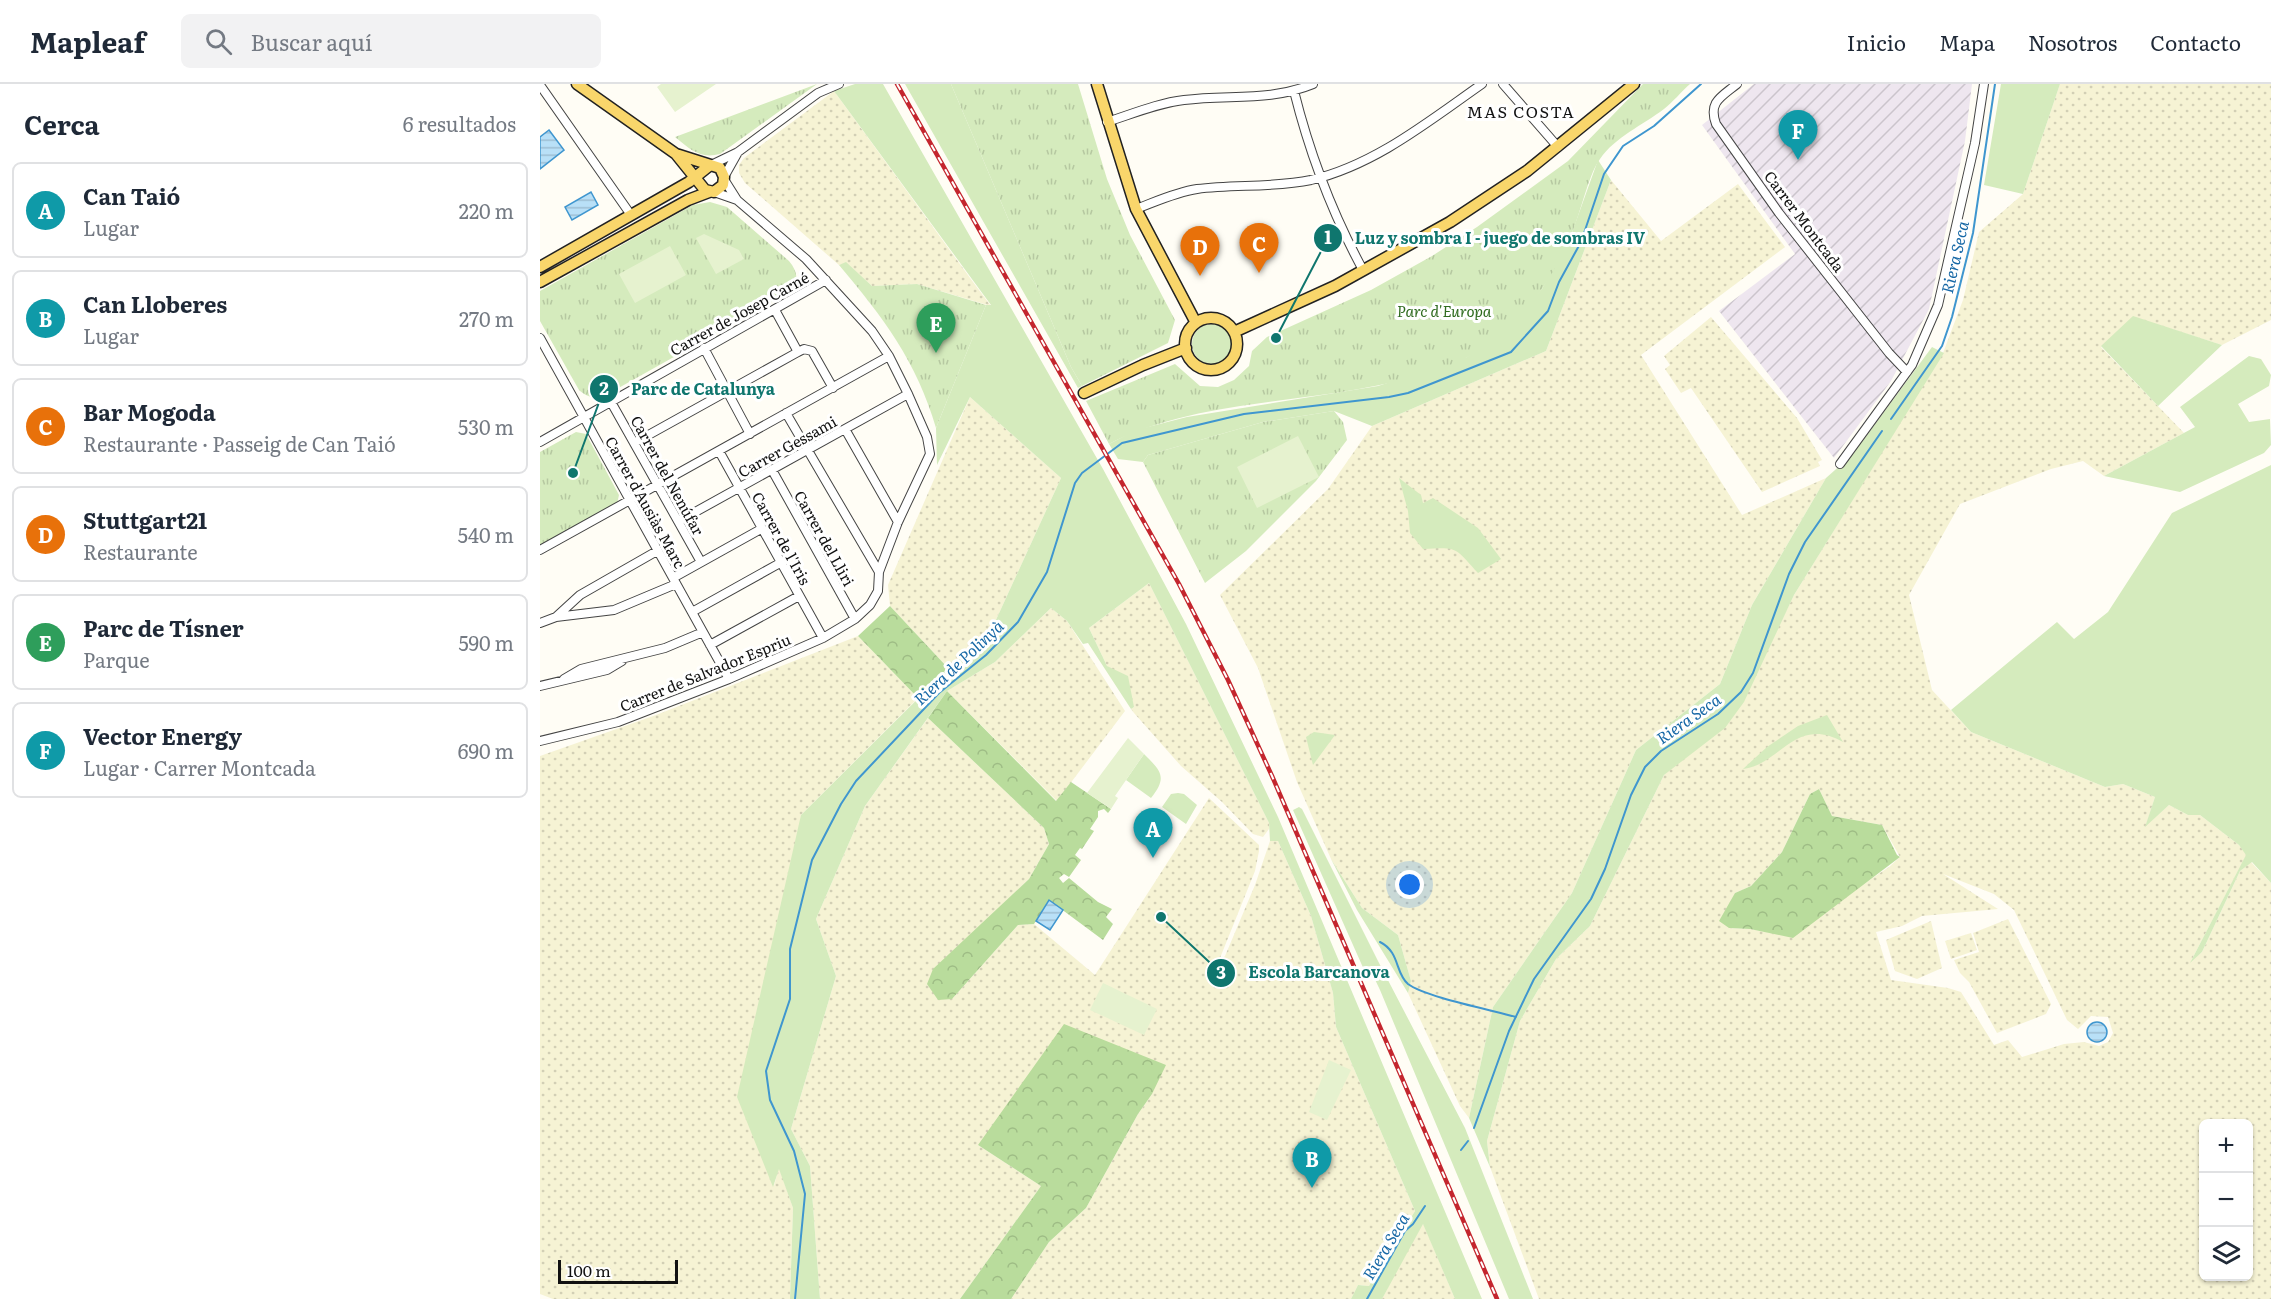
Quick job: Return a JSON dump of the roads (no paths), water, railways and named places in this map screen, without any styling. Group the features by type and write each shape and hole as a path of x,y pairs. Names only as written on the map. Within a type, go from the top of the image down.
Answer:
{"main road":[{"path":"577,84 676,154 704,181"},
{"path":"1097,84 1136,209 1196,323"},
{"path":"1234,332 1335,286 1450,222 1558,147 1634,84"},
{"path":"540,282 688,200 704,181 720,168 724,179 721,188 704,181 683,164 676,154"},
{"path":"681,187 683,164"},
{"path":"540,267 681,187 704,181"},
{"path":"1215,318 1223,321 1234,332 1237,348 1232,360 1224,367 1212,370 1199,367 1189,357 1186,338 1196,323 1215,318"},
{"path":"1084,393 1143,364 1186,348"}],"street":[{"path":"1107,122 1180,100 1212,97 1267,97 1294,92 1313,84"},
{"path":"1136,209 1196,189 1282,184 1341,171 1405,137 1482,84"},
{"path":"1503,84 1558,147"},
{"name":"Carrer Montcada","path":"1737,84 1715,101 1712,113 1716,124 1779,213 1907,372"},
{"path":"1840,464 1879,417 1907,372 1921,348 1938,305 1975,143 1984,84"},
{"path":"540,85 631,215"},
{"path":"836,85 818,93 738,152 704,181 737,200 806,259 872,331 889,356 927,436 930,454 898,522 879,572"},
{"path":"1294,92 1319,177 1363,270"},
{"path":"737,200 724,179 738,152"},
{"name":"Carrer de Josep Carné","path":"540,442 826,280"},
{"path":"775,310 798,352"},
{"name":"Carrer d'Ausiàs Marc","path":"540,338 543,351 584,417 729,679"},
{"path":"704,348 750,434"},
{"path":"634,443 798,352 808,349 812,351 832,388"},
{"path":"540,550 889,356"},
{"name":"Carrer Gessami","path":"679,522 908,394"},
{"name":"Carrer del Nenúfar","path":"611,402 701,562"},
{"path":"786,413 879,572"},
{"path":"845,429 898,522"},
{"name":"Carrer de l'Iris","path":"719,451 823,638"},
{"name":"Carrer del Lliri","path":"772,470 855,619"},
{"path":"540,624 556,617 614,610 675,581 701,562 761,529"},
{"path":"556,617 580,595 657,551"},
{"path":"692,612 780,563"},
{"name":"Carrer de Salvador Espriu","path":"540,741 618,722 729,679 823,638 855,619 870,605 878,591 879,572"},
{"path":"710,645 799,596"},
{"path":"540,686 607,669 627,657 665,648 703,632"}],"water":[{"path":"549,130 564,150 540,169 540,137"},
{"path":"591,192 598,205 572,220 565,207"},
{"path":"1049,900 1063,910 1050,930 1036,921"},
{"path":"2093,1022 2101,1022 2107,1028 2107,1036 2101,1042 2093,1042 2087,1036 2087,1028"}],"waterway":[{"name":"Riera de Polinyà","path":"795,1299 805,1194 794,1151 770,1100 766,1071 790,999 790,949 812,860 841,804 856,781 939,693 986,655 1018,622 1047,572 1075,483 1082,473 1122,443 1244,414 1408,393 1511,352 1548,311 1559,282 1581,242 1604,174 1623,146 1654,126 1701,84"},
{"name":"Riera Seca","path":"1891,419 1942,346 1952,317 1973,233 1995,84"},
{"name":"Riera Seca","path":"1474,1128 1509,1031 1534,979 1591,899 1605,869 1631,795 1645,767 1661,751 1718,714 1741,692 1753,673 1789,574 1805,542 1882,431"},
{"path":"1380,942 1391,951 1404,979 1417,989 1516,1017"},
{"name":"Riera Seca","path":"1461,1150 1468,1141"},
{"name":"Riera Seca","path":"1367,1299 1405,1231 1413,1224 1425,1206"}],"railway":[{"path":"897,84 1179,584 1228,680 1272,776 1497,1299"}],"place":[{"name":"Vector Energy","path":"1798,160"},
{"name":"Bar Mogoda","path":"1259,273"},
{"name":"Stuttgart21","path":"1200,276"},
{"name":"Luz y sombra I - juego de sombras IV","path":"1276,338"},
{"name":"Parc de Tísner","path":"936,353"},
{"name":"Parc de Catalunya","path":"573,473"},
{"name":"Can Taió","path":"1153,858"},
{"name":"Escola Barcanova","path":"1161,917"},
{"name":"Can Lloberes","path":"1312,1188"}],"district":[{"name":"MAS COSTA","path":"1521,111"}],"park label":[{"name":"Parc d'Europa","path":"1444,310"}]}
